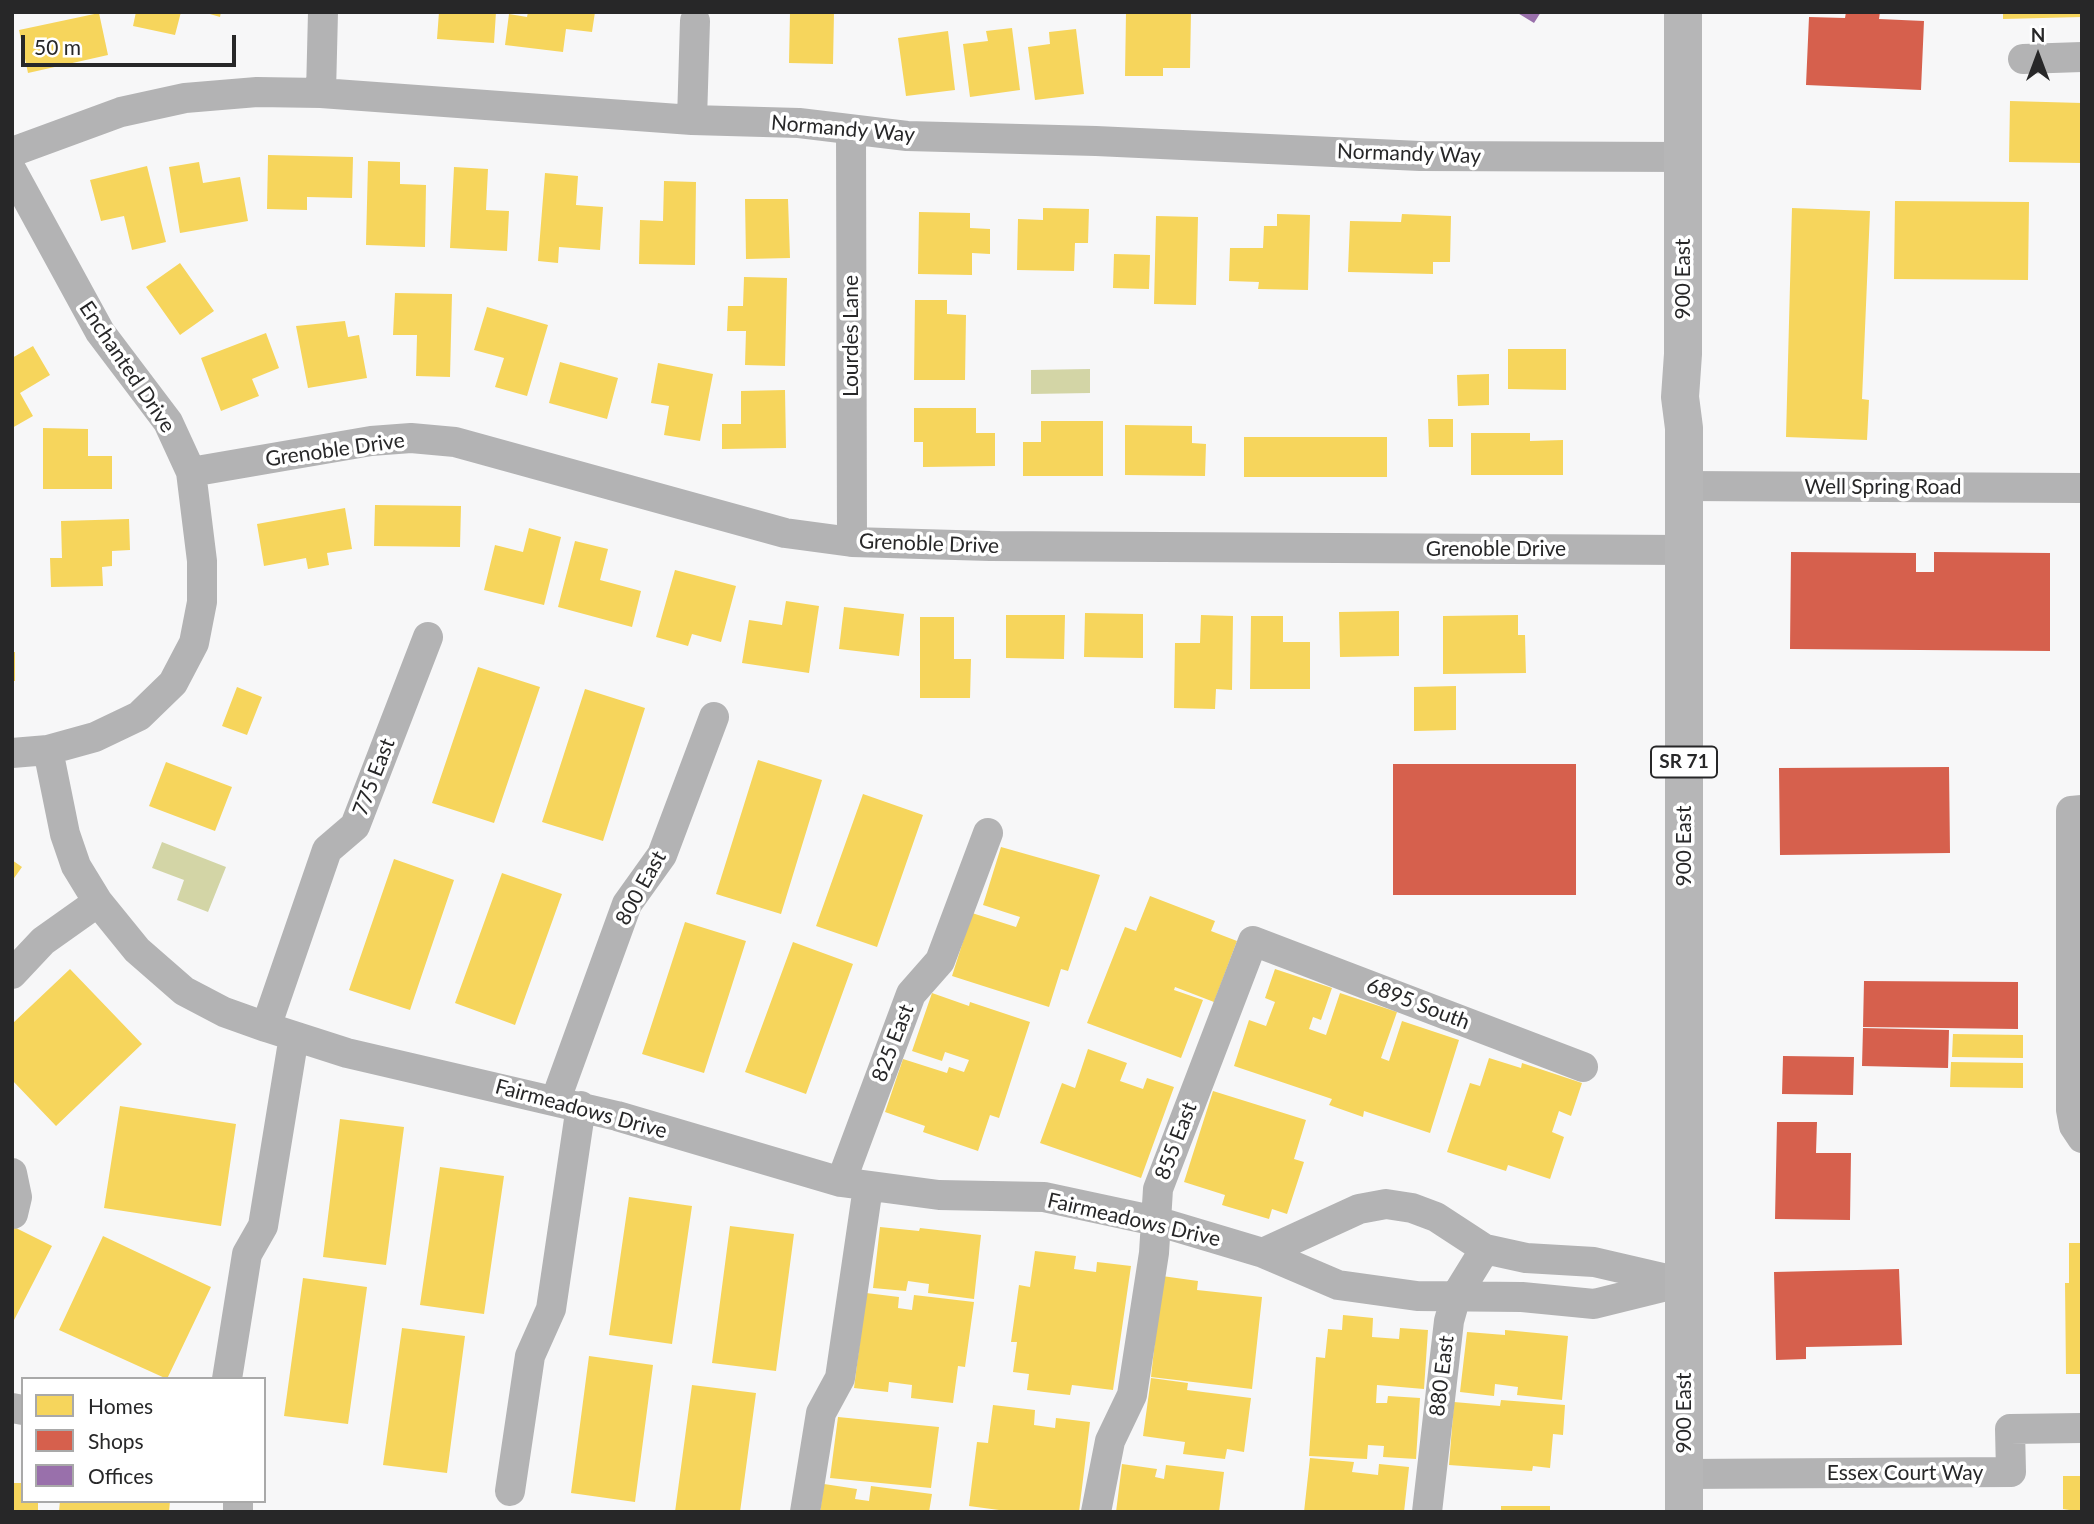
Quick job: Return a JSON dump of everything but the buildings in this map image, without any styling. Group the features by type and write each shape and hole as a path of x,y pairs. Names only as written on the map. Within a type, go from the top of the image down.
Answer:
{"main road":[{"name":"900 East","path":"1683,12 1681,397 1684,550 1684,1512"}],"street":[{"path":"321,93 323,12"},
{"path":"692,120 695,21"},
{"path":"2024,59 2082,57"},
{"name":"Normandy Way","path":"12,152 121,112 185,98 257,92 321,93 692,120 799,123 906,136 1096,141 1420,156 1683,157"},
{"name":"Lourdes Lane","path":"851,130 852,542"},
{"name":"Enchanted Drive","path":"12,171 79,298 100,332 168,422 191,472 202,561 202,602 194,643 173,683 138,716 95,737 48,750 12,753"},
{"name":"Grenoble Drive","path":"191,472 371,441 411,438 455,442 785,533 852,542 990,546 1684,550"},
{"name":"Well Spring Road","path":"1683,486 2082,488"},
{"name":"775 East","path":"227,1377 247,1254 262,1226 280,1032 327,850 355,826 428,637"},
{"name":"800 East","path":"510,1491 530,1356 551,1309 569,1103 627,904 662,855 713,717"},
{"name":"Fairmeadows Drive","path":"48,750 65,834 76,866 98,902 137,950 184,991 224,1012 280,1032 347,1053 569,1103 854,1184 939,1195 1044,1198 1156,1221 1264,1252 1338,1285 1417,1296 1522,1297 1594,1304 1683,1282"},
{"path":"2082,810 2071,811 2071,1110 2074,1126 2082,1139"},
{"name":"825 East","path":"805,1512 821,1413 840,1378 854,1184 911,994 940,961 988,833"},
{"path":"12,974 43,941 98,902"},
{"name":"6895 South","path":"1253,941 1583,1067"},
{"name":"855 East","path":"1096,1512 1110,1441 1132,1395 1158,1189 1253,941"},
{"path":"12,1172 17,1197 13,1214"},
{"path":"1264,1252 1359,1209 1386,1204 1412,1208 1436,1217 1485,1249 1527,1258 1594,1262 1683,1282"},
{"name":"880 East","path":"1427,1512 1449,1321 1457,1296 1485,1249"},
{"name":"Essex Court Way","path":"1684,1474 2011,1472 2010,1429 2082,1428"}],"shaded area":[{"path":"1090,369 1090,393 1031,394 1031,370"},
{"path":"162,842 226,867 208,912 177,900 184,880 152,868"}]}
